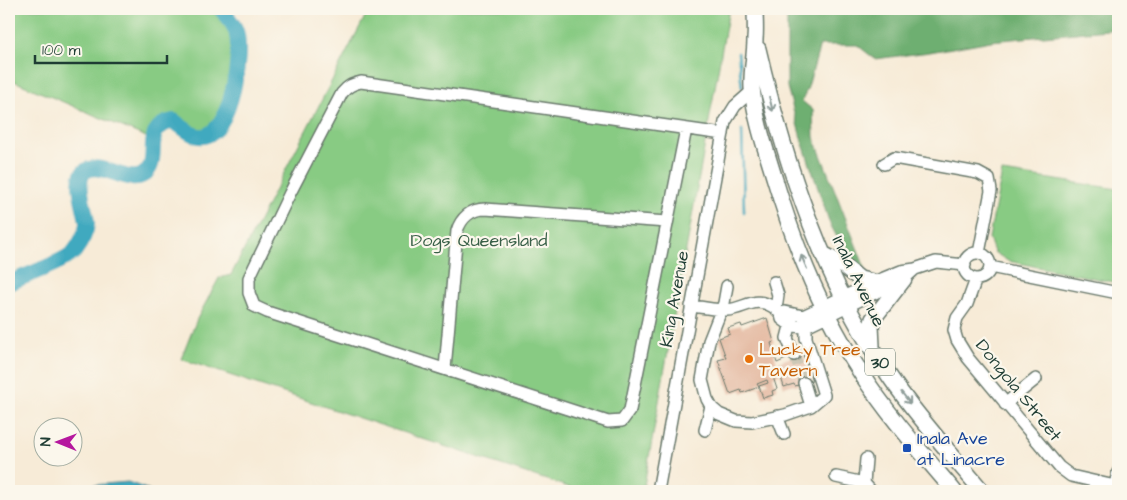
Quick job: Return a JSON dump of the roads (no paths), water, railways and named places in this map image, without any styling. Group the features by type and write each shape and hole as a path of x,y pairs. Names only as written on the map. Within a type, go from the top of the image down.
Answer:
{"main road":[{"name":"30","path":"755,9 756,40 751,70 756,111 787,220 805,266 860,372 904,431 954,491"},
{"name":"Inala Avenue","path":"756,40 783,146 795,184 824,255 846,302 892,380 924,422 982,491"},
{"path":"824,255 840,263 860,279 873,282"},
{"path":"873,350 872,322 907,273"}],"street":[{"path":"686,129 630,410 622,421 608,422 266,312 254,306 249,293 249,278 294,185 342,93 348,86 361,82 723,134"},
{"name":"King Avenue","path":"658,491 725,122 735,106 752,86"},
{"path":"729,115 744,109 756,111"},
{"path":"884,164 894,158 978,173 990,179 991,191 980,254"},
{"path":"445,369 457,232 459,222 473,211 485,209 667,222"},
{"path":"980,254 986,257 990,267 985,276 976,279 967,274 964,265 968,256 980,254"},
{"path":"691,306 731,310 758,301 766,302 778,311 785,312 800,327 806,326 827,311 907,273 936,262 964,265"},
{"path":"990,267 1118,293"},
{"path":"846,302 873,282 907,273"},
{"name":"Dongola Street","path":"976,279 967,304 957,318 954,330 957,340 968,358 1059,467 1071,476 1115,489"},
{"path":"774,282 778,295 778,311"},
{"path":"727,286 724,303 709,341 702,380 711,406 719,414 736,421 752,422 811,406 824,395 806,338 806,326"},
{"path":"791,320 827,311"},
{"path":"791,320 787,338 794,355"},
{"path":"1005,404 1036,378"},
{"path":"804,383 811,406"},
{"path":"705,430 711,406"},
{"path":"778,416 784,434"},
{"path":"836,477 867,487 866,459"},
{"path":"1115,489 1118,472"}],"water":[{"path":"128,482 152,491 59,491 92,485"}],"waterway":[{"path":"9,283 62,260 74,252 84,235 87,224 80,182 84,172 97,168 129,177 143,175 149,169 152,162 154,137 157,130 163,125 174,121 188,132 196,135 204,136 214,131 222,120 228,106 233,90 238,56 236,31 221,9"},
{"path":"738,53 742,87"},
{"path":"742,130 744,212"}],"tunnel":[{"path":"794,355 804,383"}],"place":[{"name":"Lucky Tree Tavern","path":"749,359"},
{"name":"Inala Ave at Linacre","path":"907,448"}],"park label":[{"name":"Dogs Queensland","path":"479,240"}]}
